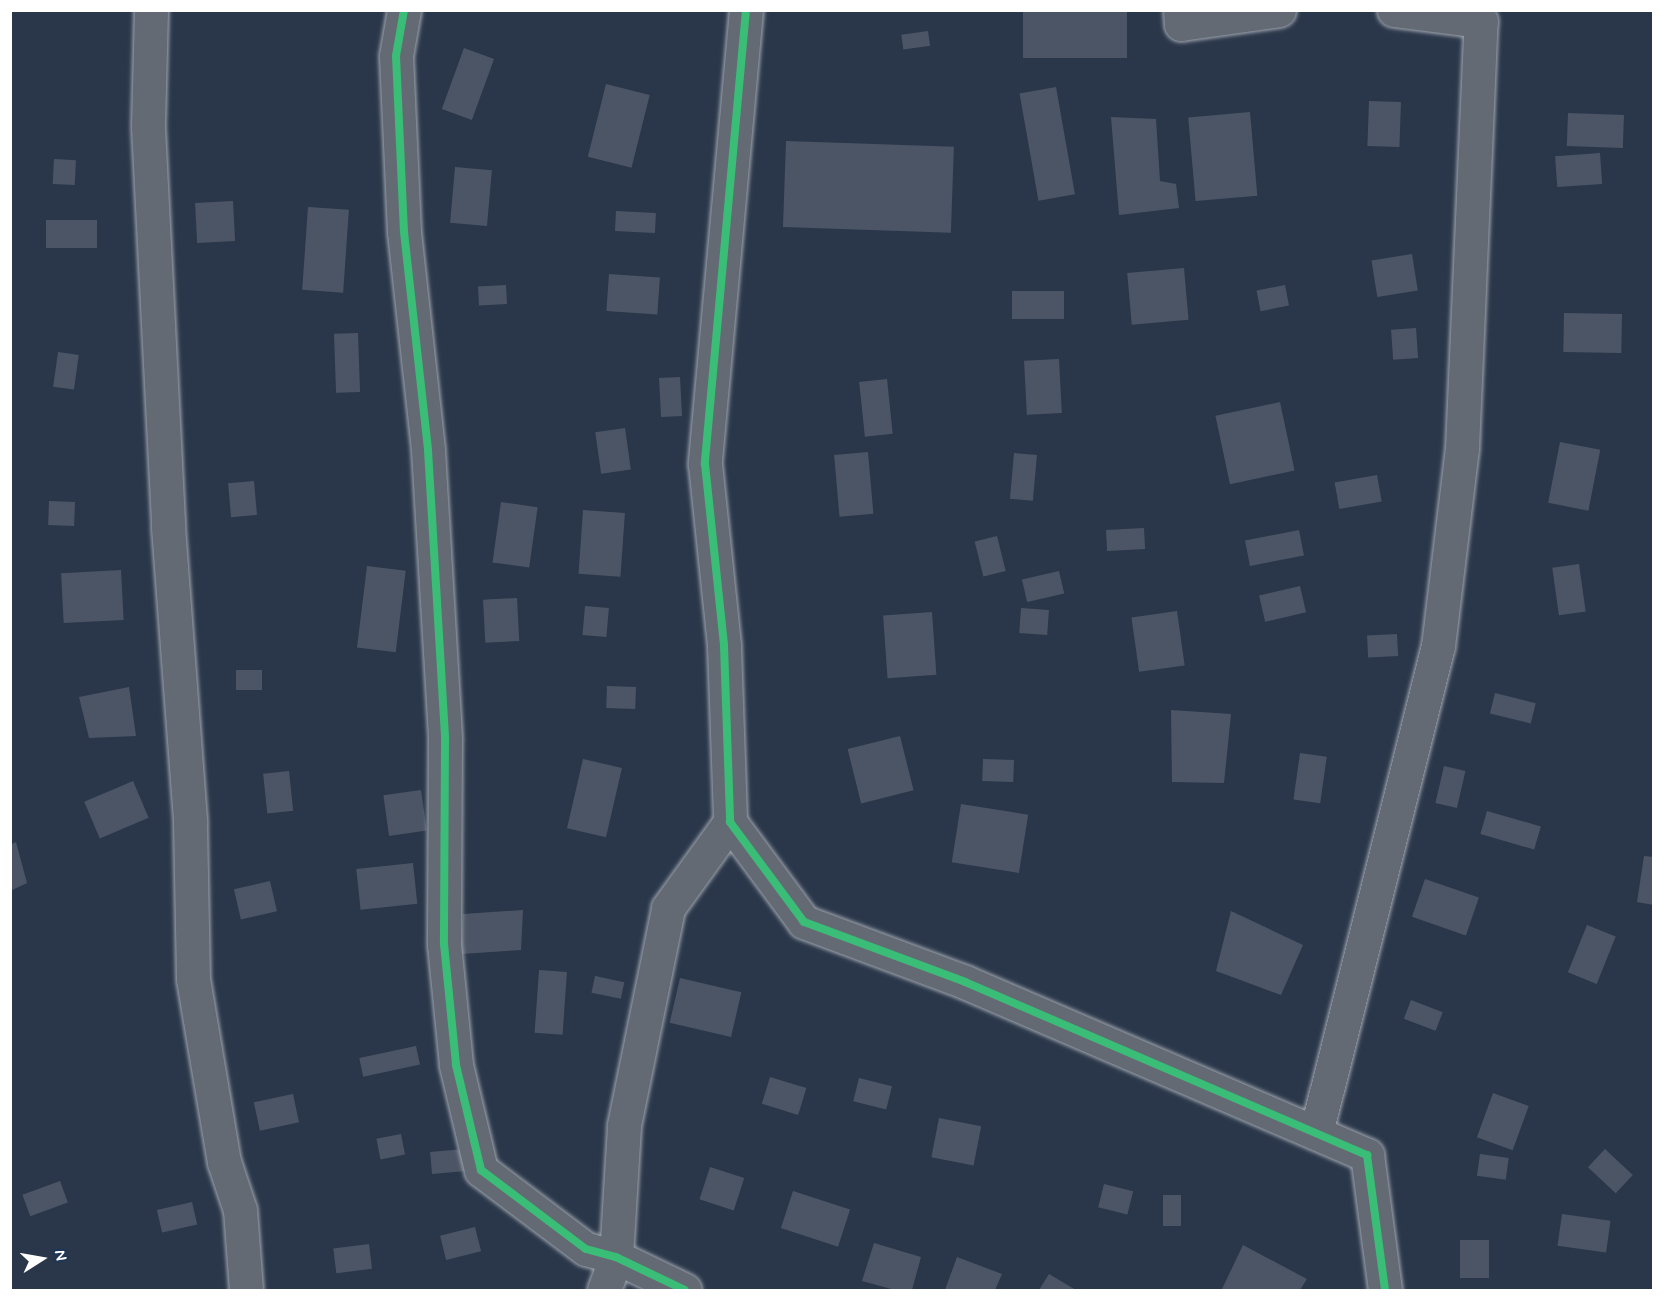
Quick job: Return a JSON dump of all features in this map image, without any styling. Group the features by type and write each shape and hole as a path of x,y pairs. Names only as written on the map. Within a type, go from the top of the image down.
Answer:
{"street":[{"path":"151,10 148,127 152,223 168,527 190,823 193,979 224,1162 240,1210 246,1290"},
{"path":"404,10 396,56 403,209 428,450 445,740 444,944 456,1065 481,1170 586,1249 616,1257 685,1290"},
{"path":"746,10 705,465 724,646 730,822 804,922 965,982 1367,1155 1385,1290"},
{"path":"1180,10 1181,24 1279,10"},
{"path":"1316,1133 1438,646 1462,448 1481,21 1394,10"},
{"path":"604,1290 616,1257 624,1125 668,908 730,822"}],"building":[{"path":"1023,10 1127,10 1127,58 1023,58"},
{"path":"928,31 930,46 903,50 901,35"},
{"path":"464,48 494,59 472,120 442,109"},
{"path":"606,84 650,95 632,168 588,157"},
{"path":"1056,87 1075,194 1038,201 1020,93"},
{"path":"1369,101 1401,102 1399,147 1367,146"},
{"path":"1250,112 1257,196 1196,201 1188,117"},
{"path":"1568,113 1624,115 1623,148 1567,146"},
{"path":"1111,117 1156,119 1160,181 1176,184 1179,208 1119,215"},
{"path":"786,141 954,147 951,233 783,227"},
{"path":"1600,153 1602,184 1557,187 1555,156"},
{"path":"54,159 76,160 75,185 53,184"},
{"path":"455,167 492,170 487,226 450,223"},
{"path":"233,201 235,241 197,243 195,203"},
{"path":"308,207 349,210 343,293 302,290"},
{"path":"616,211 656,213 655,233 615,231"},
{"path":"46,220 97,220 97,248 46,248"},
{"path":"1412,254 1418,291 1377,297 1372,260"},
{"path":"1184,268 1189,320 1132,325 1127,273"},
{"path":"609,274 660,278 657,314 606,311"},
{"path":"506,285 507,304 479,305 478,286"},
{"path":"1285,285 1289,306 1261,311 1257,291"},
{"path":"1012,291 1064,291 1064,319 1012,319"},
{"path":"1564,313 1622,314 1621,353 1563,352"},
{"path":"1416,328 1418,358 1393,360 1391,330"},
{"path":"358,333 360,392 336,393 334,334"},
{"path":"58,352 79,355 74,390 53,387"},
{"path":"1059,359 1062,413 1027,415 1024,361"},
{"path":"680,377 682,416 661,417 659,378"},
{"path":"887,379 893,434 865,437 859,382"},
{"path":"1280,402 1295,470 1230,484 1215,416"},
{"path":"625,428 631,470 601,474 595,432"},
{"path":"1560,442 1600,450 1588,511 1548,503"},
{"path":"868,452 873,514 840,517 834,455"},
{"path":"1014,453 1037,455 1033,501 1010,499"},
{"path":"1377,475 1382,502 1339,509 1335,482"},
{"path":"254,481 257,515 231,517 228,483"},
{"path":"49,501 75,502 74,526 48,525"},
{"path":"501,502 538,507 529,568 493,562"},
{"path":"583,510 625,513 620,577 579,574"},
{"path":"1144,528 1145,549 1107,551 1106,530"},
{"path":"1299,530 1304,556 1250,566 1245,540"},
{"path":"997,536 1006,571 983,576 975,542"},
{"path":"1579,564 1586,612 1559,615 1552,568"},
{"path":"367,566 406,571 396,652 357,647"},
{"path":"121,570 124,620 64,623 61,573"},
{"path":"1059,571 1064,593 1027,602 1022,580"},
{"path":"1300,586 1306,612 1265,622 1259,595"},
{"path":"517,598 519,641 485,643 483,600"},
{"path":"585,606 609,608 606,637 582,635"},
{"path":"1021,608 1049,610 1047,635 1019,633"},
{"path":"1177,611 1185,665 1139,672 1131,617"},
{"path":"932,612 936,675 888,678 883,615"},
{"path":"1397,634 1398,656 1368,658 1367,636"},
{"path":"236,670 262,670 262,690 236,690"},
{"path":"607,686 636,687 635,709 606,708"},
{"path":"129,687 136,736 89,738 79,697"},
{"path":"1495,693 1536,703 1531,724 1490,713"},
{"path":"1171,710 1231,714 1224,783 1172,782"},
{"path":"900,736 914,790 861,803 848,749"},
{"path":"1300,753 1327,757 1320,803 1293,800"},
{"path":"583,759 622,768 606,837 567,828"},
{"path":"983,759 1014,760 1013,782 982,781"},
{"path":"1444,766 1465,771 1457,808 1435,803"},
{"path":"289,771 293,811 267,813 263,774"},
{"path":"133,781 149,818 100,839 84,802"},
{"path":"421,790 427,831 389,836 383,795"},
{"path":"961,804 1028,815 1019,873 952,862"},
{"path":"1487,811 1541,826 1534,850 1480,834"},
{"path":"16,842 27,883 10,891 10,845"},
{"path":"1644,856 1654,857 1654,905 1637,902"},
{"path":"413,863 417,904 361,910 356,869"},
{"path":"1425,879 1479,898 1466,935 1412,917"},
{"path":"270,881 277,911 241,920 234,889"},
{"path":"523,910 521,950 461,954 463,914"},
{"path":"1231,911 1303,945 1281,995 1216,971"},
{"path":"1587,925 1616,937 1597,984 1568,972"},
{"path":"539,970 567,972 563,1035 535,1033"},
{"path":"595,976 624,982 621,999 591,993"},
{"path":"680,978 741,992 731,1037 670,1023"},
{"path":"1411,1000 1443,1012 1436,1031 1404,1019"},
{"path":"416,1046 420,1065 363,1077 359,1058"},
{"path":"770,1077 806,1088 798,1115 762,1104"},
{"path":"859,1078 892,1086 886,1110 853,1101"},
{"path":"1493,1093 1529,1106 1513,1150 1477,1137"},
{"path":"293,1094 299,1122 260,1131 254,1102"},
{"path":"939,1118 981,1126 974,1165 931,1157"},
{"path":"401,1134 405,1155 380,1159 376,1139"},
{"path":"464,1149 466,1171 432,1174 430,1152"},
{"path":"1605,1149 1633,1175 1616,1193 1588,1167"},
{"path":"1480,1154 1509,1158 1506,1180 1477,1176"},
{"path":"710,1167 744,1178 734,1210 699,1199"},
{"path":"60,1181 68,1203 30,1216 22,1195"},
{"path":"1104,1184 1133,1191 1127,1215 1098,1207"},
{"path":"793,1191 850,1210 838,1247 781,1228"},
{"path":"1163,1195 1181,1195 1181,1226 1163,1226"},
{"path":"192,1202 197,1224 162,1233 157,1210"},
{"path":"1562,1214 1611,1221 1606,1253 1558,1246"},
{"path":"475,1227 481,1251 446,1260 440,1236"},
{"path":"1460,1240 1489,1240 1489,1278 1460,1278"},
{"path":"874,1243 921,1257 912,1290 895,1290 862,1281"},
{"path":"369,1244 372,1269 336,1273 333,1248"},
{"path":"1243,1245 1307,1279 1300,1290 1222,1289"},
{"path":"957,1257 1002,1274 995,1290 945,1290"},
{"path":"1049,1274 1076,1290 1039,1290"}],"cycle path":[{"path":"404,10 396,56 404,232 428,450 445,740 444,944 456,1065 481,1170 586,1249 616,1257 685,1290"},
{"path":"746,10 705,464 724,646 730,822 804,922 965,982 1367,1155 1385,1290"}]}
